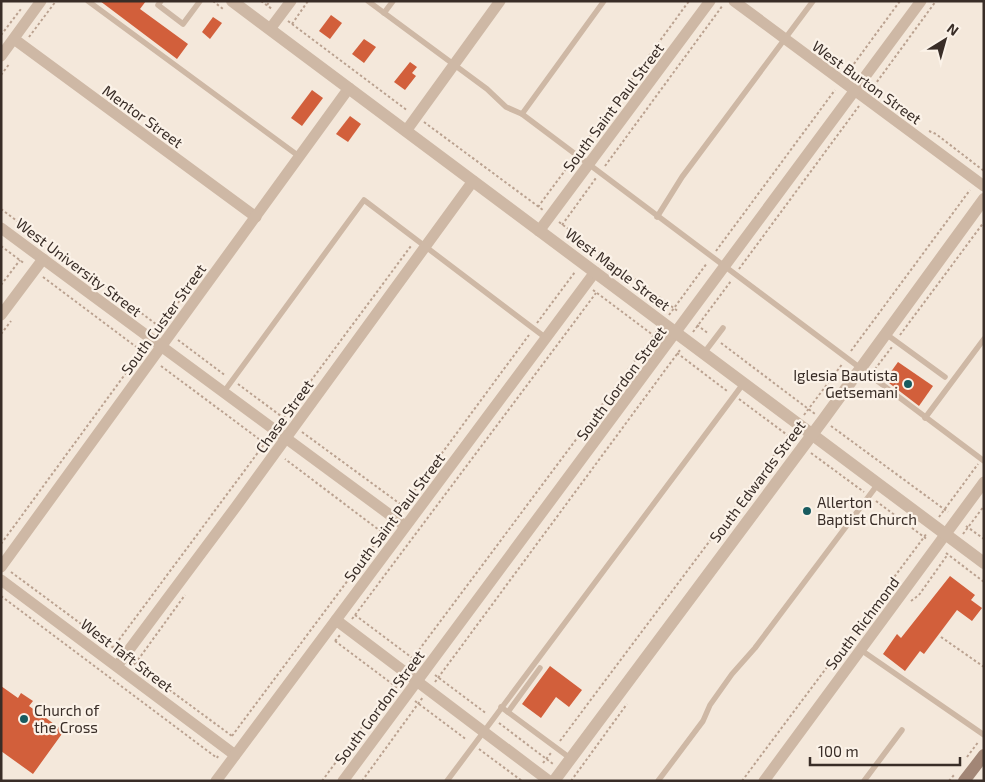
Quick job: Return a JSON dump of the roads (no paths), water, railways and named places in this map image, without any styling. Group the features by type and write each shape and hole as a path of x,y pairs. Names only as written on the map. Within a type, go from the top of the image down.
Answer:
{"main road":[{"path":"967,780 984,755"}],"street":[{"path":"1,56 41,1"},
{"path":"270,29 291,1"},
{"path":"406,131 500,1"},
{"name":"South Saint Paul Street","path":"539,231 710,1"},
{"name":"West Burton Street","path":"734,1 865,99 981,180"},
{"name":"South Gordon Street","path":"343,781 667,346 682,336 687,318 921,1"},
{"name":"West Maple Street","path":"230,7 270,29 984,563"},
{"name":"Mentor Street","path":"14,39 256,217"},
{"name":"South Custer Street","path":"1,567 349,88"},
{"name":"Chase Street","path":"117,666 295,426 420,243 473,181"},
{"name":"South Edwards Street","path":"554,781 823,420 984,199"},
{"name":"West University Street","path":"1,228 222,393 406,526"},
{"path":"1,315 43,259"},
{"name":"South Saint Paul Street","path":"216,781 595,272"},
{"name":"South Richmond","path":"764,781 984,482"},
{"name":"West Taft Street","path":"1,580 235,755"},
{"path":"336,620 549,781"}],"lane":[{"path":"88,1 300,157"},
{"path":"160,1 158,5 183,24 200,1"},
{"path":"368,1 487,89 506,107 522,114 734,276 983,461"},
{"path":"384,13 393,1"},
{"path":"522,114 604,1"},
{"path":"657,217 682,178 812,1"},
{"path":"222,393 364,200 546,338"},
{"path":"704,353 723,328"},
{"path":"886,334 945,377"},
{"path":"925,418 984,340"},
{"path":"447,781 744,383"},
{"path":"658,781 703,721 710,705 732,674 755,648 878,484"},
{"path":"861,650 984,735"},
{"path":"508,712 540,668"},
{"path":"501,708 570,758"},
{"path":"864,781 902,730"}],"place":[{"name":"Iglesia Bautista Getsemani","path":"908,384"},
{"name":"Allerton Baptist Church","path":"807,511"},
{"name":"Church of the Cross","path":"24,719"}]}
